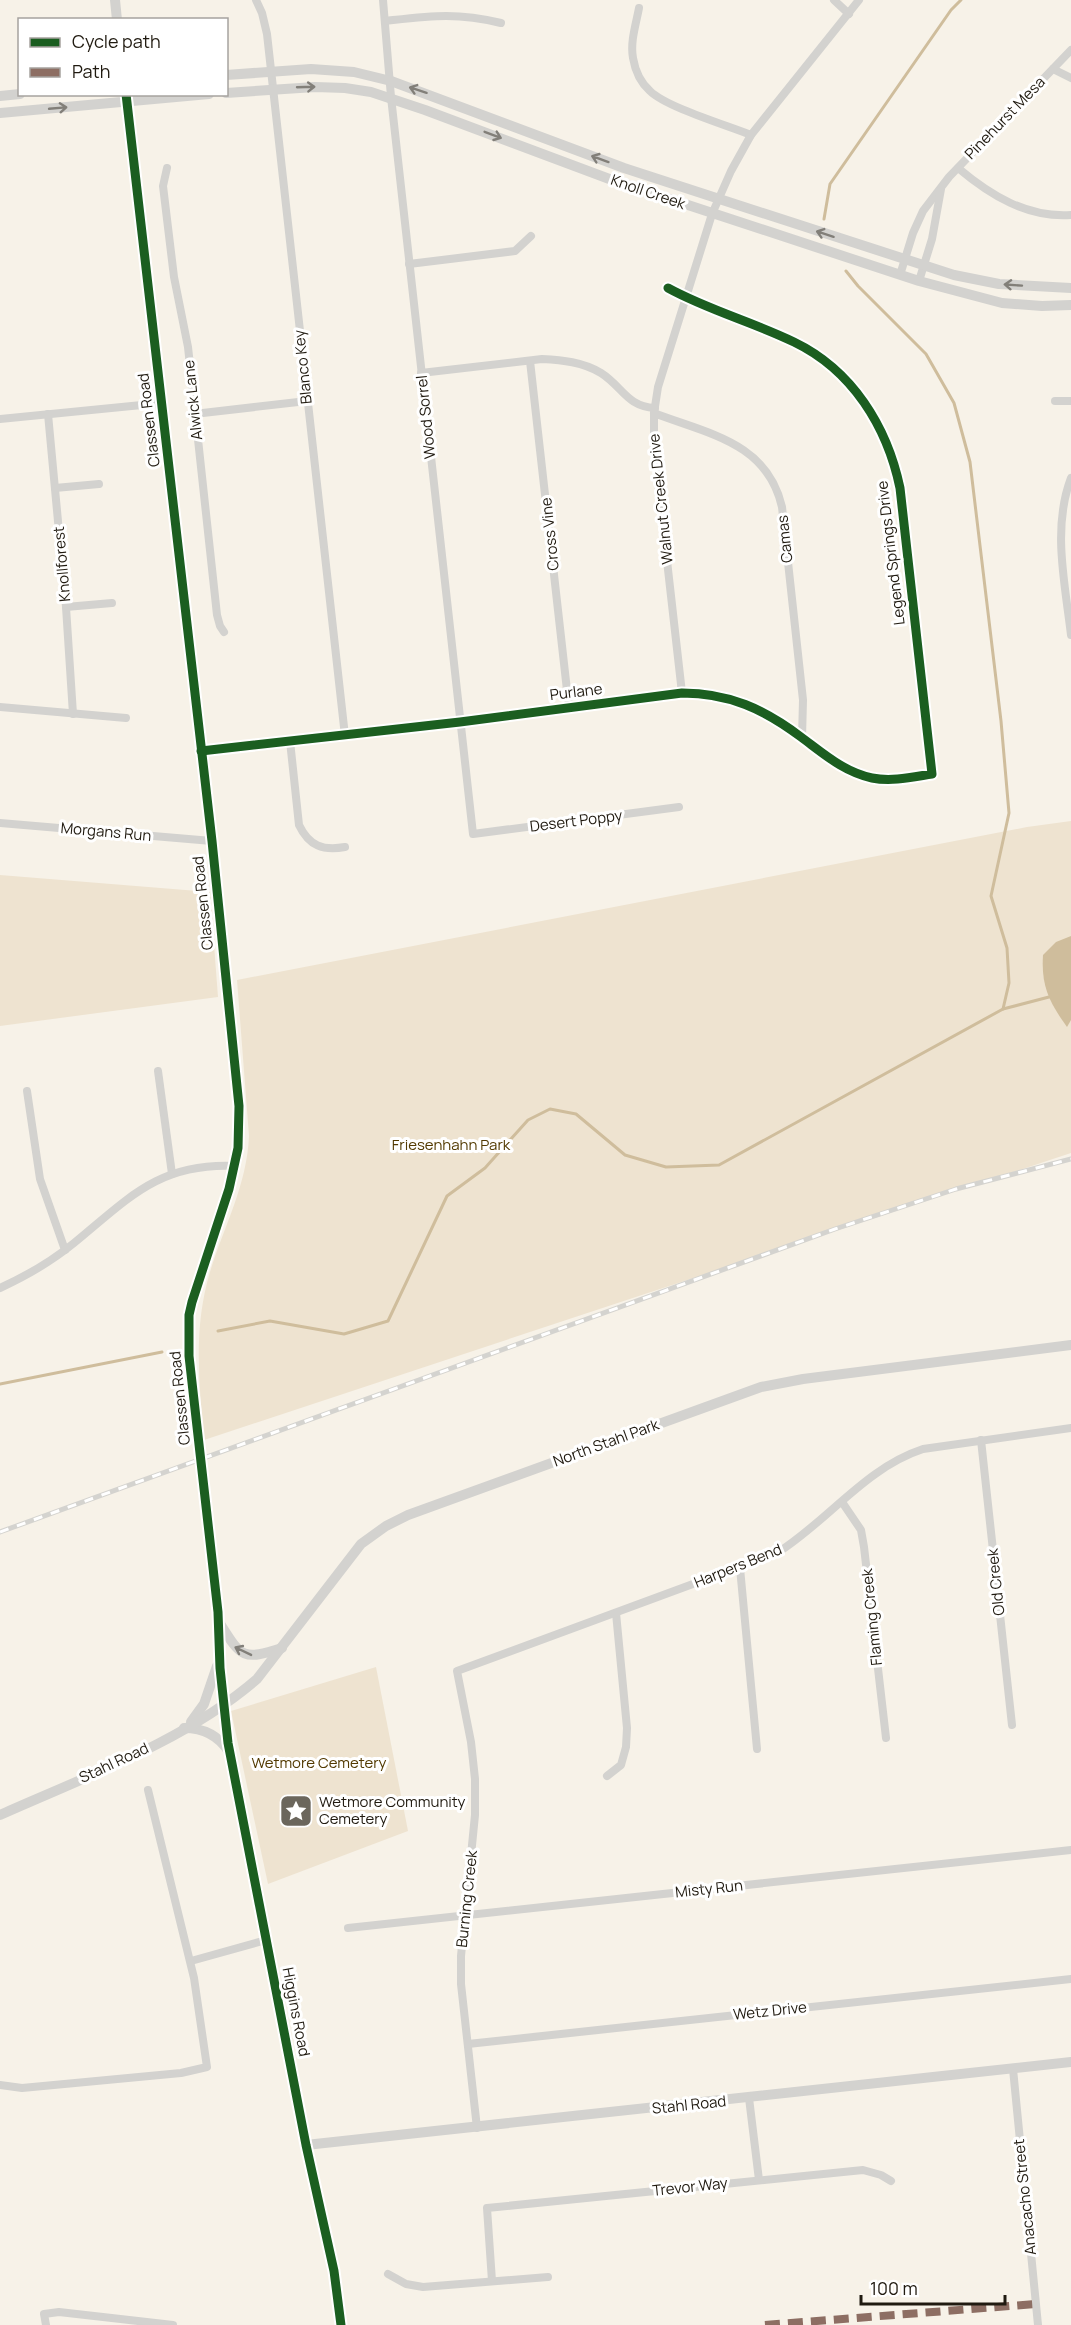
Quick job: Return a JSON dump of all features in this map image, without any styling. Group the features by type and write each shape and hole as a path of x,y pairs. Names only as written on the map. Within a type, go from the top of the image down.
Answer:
{"street":[{"path":"115,0 117,18"},
{"name":"Blanco Key","path":"256,0 267,34 345,736"},
{"name":"Wood Sorrel","path":"383,0 391,97 473,834"},
{"path":"834,0 849,14"},
{"name":"Walnut Creek Drive","path":"682,693 654,446 654,411 662,370 712,214 751,135 859,0"},
{"path":"639,8 633,58 639,77 649,91 663,100 751,135"},
{"path":"385,21 448,14 477,17 501,23"},
{"name":"Pinehurst Mesa","path":"900,275 923,211 958,168 1071,50"},
{"name":"Knoll Creek","path":"228,75 311,69 354,72 391,81 624,168 924,266 999,284 1071,288"},
{"path":"1053,69 1071,78"},
{"name":"Knoll Creek","path":"228,93 272,89 345,88 391,97 612,180 919,281 1002,303 1071,305"},
{"path":"0,96 18,94"},
{"path":"0,112 126,98 168,96"},
{"name":"Classen Road","path":"126,98 212,841 239,1106 238,1148 221,1213 202,1265 192,1302 189,1331 189,1356 218,1620 224,1704"},
{"name":"Alwick Lane","path":"167,168 163,186 174,277 188,348 217,615 220,626 225,632"},
{"path":"958,168 996,196 1023,209 1051,215 1071,215"},
{"path":"919,281 934,228 941,188"},
{"path":"918,222 934,228"},
{"path":"410,264 505,254 518,250 531,236"},
{"name":"Legend Springs Drive","path":"668,288 686,298 775,333 815,354 859,395 881,430 893,458 900,488 932,774"},
{"name":"Camas","path":"421,373 530,361 559,360 586,366 602,374 638,406 736,445 750,453 772,477 782,507 803,700 802,738"},
{"name":"Cross Vine","path":"530,361 569,708"},
{"path":"194,414 307,401"},
{"path":"1055,401 1071,401"},
{"path":"0,419 162,403"},
{"name":"Knollforest","path":"48,414 66,607 73,714"},
{"path":"1071,478 1063,504 1060,533 1071,635"},
{"path":"55,488 99,484"},
{"path":"66,607 112,603"},
{"name":"Purlane","path":"201,751 345,736 682,693 713,695 745,703 773,717 829,759 853,772 874,778 903,778 932,774"},
{"path":"0,707 126,718"},
{"path":"290,741 298,825 304,836 320,848 345,847"},
{"name":"Desert Poppy","path":"473,834 679,807"},
{"name":"Morgans Run","path":"0,822 212,841"},
{"path":"158,1071 172,1174"},
{"path":"27,1091 40,1179 65,1250"},
{"path":"0,1288 45,1264 65,1250 120,1203 139,1190 172,1174 205,1166 234,1166"},
{"name":"North Stahl Park","path":"224,1704 257,1679 340,1568 361,1544 386,1526 408,1515 761,1387 803,1379 1071,1345"},
{"name":"Harpers Bend","path":"457,1671 765,1558 789,1545 898,1458 923,1449 1071,1428"},
{"name":"Old Creek","path":"981,1440 1012,1725"},
{"name":"Flaming Creek","path":"842,1502 861,1530 864,1546 886,1738"},
{"path":"740,1568 758,1749"},
{"path":"607,1776 621,1765 627,1737 616,1613"},
{"path":"218,1620 233,1645 246,1654 257,1656 282,1648"},
{"path":"219,1657 204,1704 186,1727 210,1733 222,1743 230,1756"},
{"name":"Burning Creek","path":"457,1671 471,1743 475,1779 476,1815 461,1956 461,1984 477,2128"},
{"name":"Stahl Road","path":"0,1815 134,1755 224,1704"},
{"name":"Higgins Road","path":"224,1704 230,1756 306,2145 334,2271 341,2325"},
{"path":"0,2085 22,2088 181,2073 207,2067 191,1960 148,1790"},
{"name":"Misty Run","path":"348,1928 1071,1850"},
{"path":"191,1960 267,1940"},
{"name":"Wetz Drive","path":"468,2044 1071,1979"},
{"name":"Stahl Road","path":"306,2145 1071,2062"},
{"name":"Anacacho Street","path":"1013,2069 1038,2325"},
{"path":"749,2098 759,2180"},
{"name":"Trevor Way","path":"492,2281 487,2208 863,2169 891,2181"},
{"path":"388,2274 406,2284 423,2287 548,2277"},
{"path":"46,2325 44,2314 59,2313 173,2325"}],"green space":[{"name":"Friesenhahn Park","path":"1071,821 1071,1153 204,1440 199,1356 201,1314 210,1272 244,1171 249,1136 237,980 1027,827"},
{"path":"0,875 210,892 218,997 0,1026"},
{"name":"Wetmore Cemetery","path":"376,1667 408,1831 268,1884 231,1711"}],"shaded area":[{"path":"1071,936 1071,1020 1067,1027 1055,1010 1045,985 1043,955 1056,942"}],"waterway":[{"path":"824,219 830,184 951,10 961,0"},
{"path":"846,271 926,354 954,403 970,462 1001,721 1009,813 991,896 1007,948 1009,983 1003,1009"},
{"path":"218,1331 270,1321 344,1334 388,1321 447,1196 485,1168 528,1120 550,1109 576,1114 625,1155 666,1167 719,1165 1003,1009 1049,997"},
{"path":"0,1384 162,1352"}],"railway":[{"path":"0,1532 835,1229 956,1189 1071,1159"}],"marked path":[{"path":"765,2325 1036,2304"}],"cycle path":[{"path":"126,96 212,841 239,1106 238,1148 229,1189 189,1315 189,1356 218,1612 220,1668 228,1743 306,2145 334,2271 341,2325"},
{"path":"201,751 460,722 682,693 715,696 745,704 787,727 835,762 862,775 872,778 902,779 932,774 900,488 894,465 876,422 850,384 815,354 794,342 668,288"}],"place":[{"name":"Wetmore Community Cemetery","path":"296,1811"}]}
